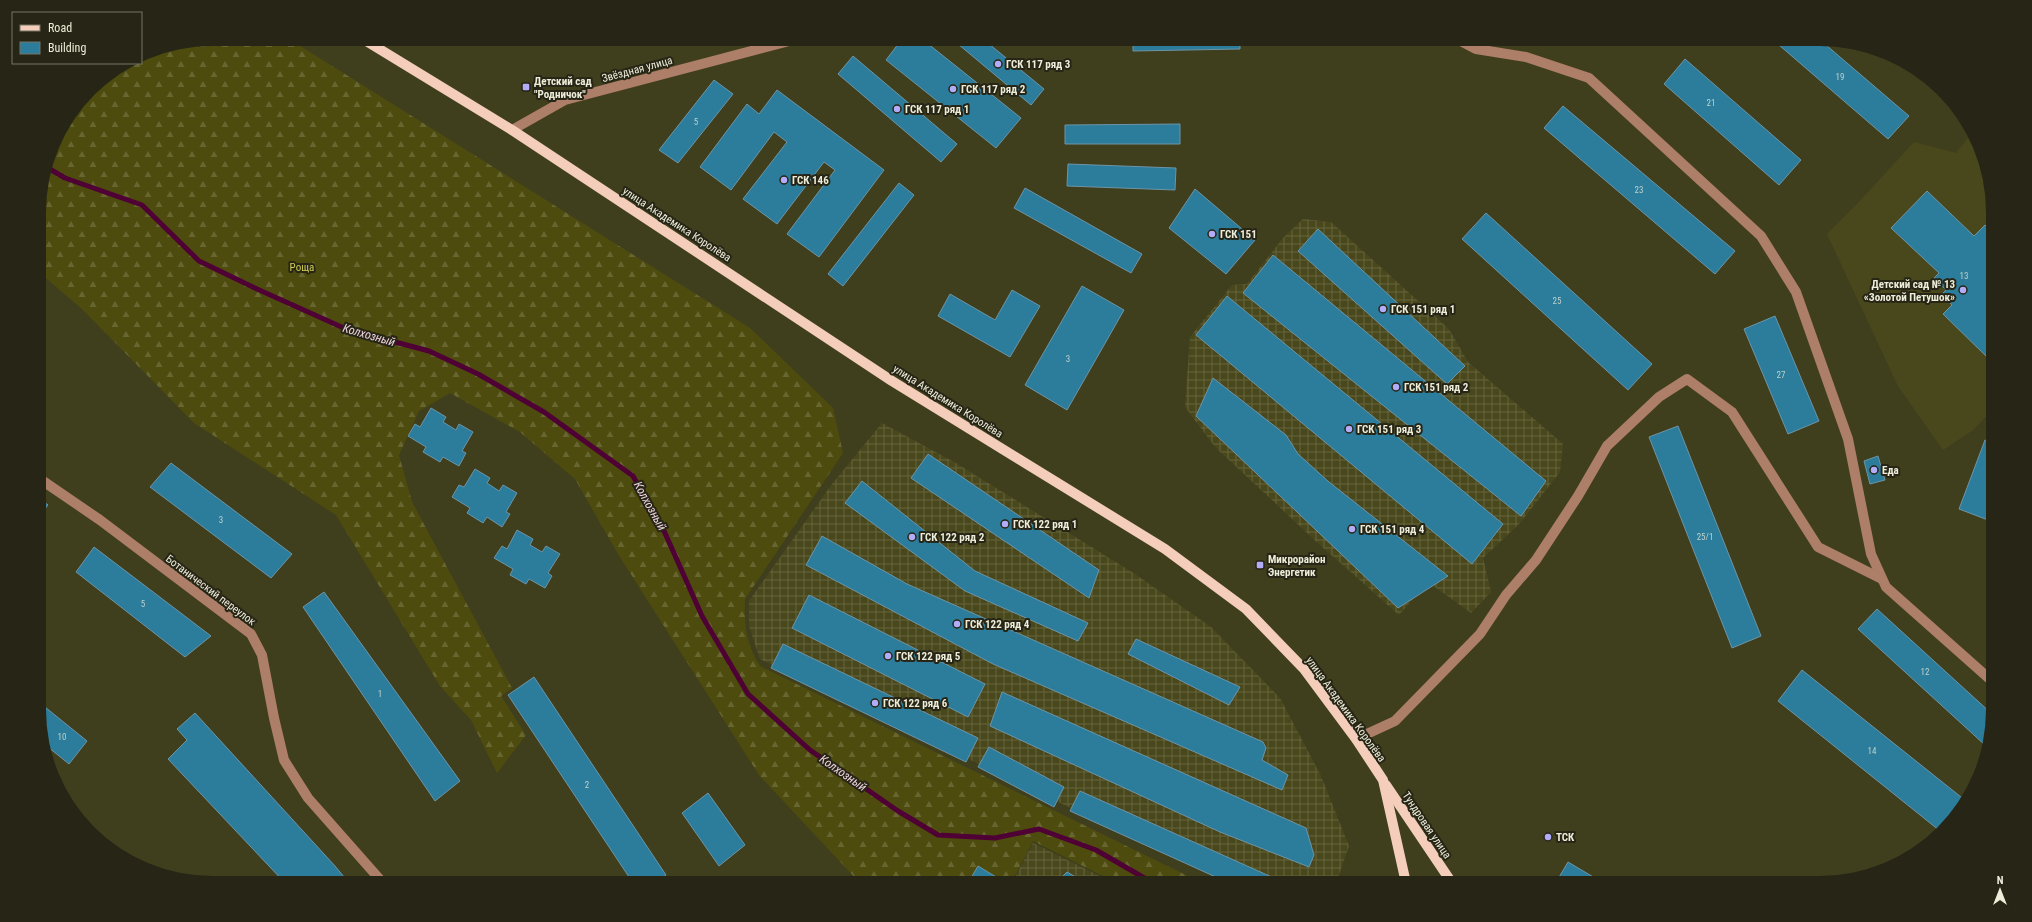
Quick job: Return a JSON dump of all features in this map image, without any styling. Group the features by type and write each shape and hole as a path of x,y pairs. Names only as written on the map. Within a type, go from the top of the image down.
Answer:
{"main road":[{"name":"улица Академика Королёва","path":"374,46 512,130 892,381 1165,550 1246,610 1304,669 1356,739 1383,780 1404,876"},
{"name":"Тундровая улица","path":"1383,780 1447,876"}],"street":[{"name":"Звёздная улица","path":"512,130 564,100 769,46"},
{"path":"1470,46 1476,49 1526,57 1589,78 1762,236 1796,292 1848,439 1871,554 1886,587 1986,676"},
{"path":"1356,739 1395,721 1480,634 1506,595 1536,560 1578,496 1607,446 1659,397 1687,379 1732,412 1818,547 1882,579"},
{"name":"Ботанический переулок","path":"46,483 100,520 251,634 262,654 274,718 284,760 308,798 378,876"}],"shaded area":[{"path":"1968,138 1977,159 1985,190 1986,416 1973,430 1943,450 1898,386 1827,234 1858,203 1914,142 1956,153"},
{"path":"1303,219 1331,222 1449,329 1468,362 1563,444 1560,472 1520,523 1483,558 1491,592 1471,613 1428,582 1399,615 1320,545 1215,447 1185,407 1190,337 1232,285 1247,284 1283,238"},
{"path":"882,423 954,462 1135,574 1211,627 1280,698 1321,776 1349,846 1338,876 1212,876 760,659 749,626 749,601 832,484"},
{"path":"1033,843 1100,876 1016,876"}],"green space":[{"name":"Роща","path":"201,46 300,46 750,328 833,408 843,453 745,599 747,634 755,658 760,666 1188,876 1103,876 1033,841 1015,876 853,876 759,775 618,554 575,479 520,432 450,393 419,411 399,455 412,502 512,688 501,696 526,735 497,773 471,720 440,686 336,515 194,423 82,309 46,278 46,201 49,180 63,139 80,111 103,87 129,68 137,64 142,64 142,62 148,59 169,52"}],"building":[{"name":"ГСК 117 ряд 2","path":"897,46 931,46 1021,118 996,148 886,60"},
{"name":"ГСК 117 ряд 3","path":"960,46 992,46 1044,89 1031,105"},
{"path":"1133,46 1240,46 1240,49 1133,51"},
{"path":"1780,46 1827,46 1909,116 1888,139"},
{"name":"ГСК 117 ряд 1","path":"853,56 957,144 941,162 838,74"},
{"path":"1685,59 1801,160 1779,185 1664,84"},
{"path":"714,80 733,94 678,163 659,150"},
{"name":"ГСК 146","path":"777,90 884,170 819,257 787,234 835,170 824,162 777,224 743,199 787,142 774,132 731,190 700,167 747,104 759,114"},
{"path":"1563,106 1735,251 1715,274 1544,128"},
{"path":"1180,124 1180,144 1065,144 1065,125"},
{"path":"1068,164 1176,168 1175,190 1067,186"},
{"path":"899,183 914,195 843,286 828,274"},
{"path":"1025,188 1142,254 1131,273 1014,208"},
{"name":"ГСК 151","path":"1195,189 1255,240 1226,274 1169,228"},
{"path":"1927,191 1974,236 1985,225 1986,226 1986,356 1943,314 1952,305 1942,294 1946,290 1934,278 1939,273 1891,228"},
{"path":"1486,213 1652,364 1628,390 1462,239"},
{"name":"ГСК 151 ряд 1","path":"1318,229 1465,366 1447,384 1298,251"},
{"name":"ГСК 151 ряд 2","path":"1273,255 1546,481 1521,516 1243,293"},
{"path":"1082,286 1124,310 1067,410 1025,385"},
{"path":"1012,290 1040,306 1010,357 938,316 950,294 995,320"},
{"name":"ГСК 151 ряд 3","path":"1227,296 1503,524 1472,564 1196,335"},
{"path":"1775,316 1819,421 1788,434 1744,329"},
{"name":"ГСК 151 ряд 4","path":"1213,378 1286,435 1298,454 1329,482 1448,576 1398,608 1196,416"},
{"path":"431,408 446,417 443,422 456,430 459,424 473,432 462,451 466,453 459,466 443,457 440,462 423,452 426,447 408,436 415,424 420,427"},
{"path":"1678,426 1761,636 1732,648 1649,437"},
{"path":"1985,440 1986,519 1959,509"},
{"name":"ГСК 122 ряд 1","path":"928,454 1099,570 1089,598 911,478"},
{"name":"Еда","path":"1878,456 1885,480 1870,484 1864,461"},
{"path":"171,463 292,554 271,578 150,487"},
{"path":"475,469 490,478 487,483 499,491 503,485 517,493 506,512 510,514 502,527 487,517 483,523 467,513 470,508 452,497 459,485 464,487"},
{"name":"ГСК 122 ряд 2","path":"862,481 975,571 1088,623 1078,641 965,591 845,503"},
{"path":"517,530 533,539 530,545 542,552 546,546 560,554 548,573 552,576 545,588 529,579 526,584 510,575 513,569 494,558 502,546 507,549"},
{"name":"ГСК 122 ряд 4","path":"822,536 907,584 1263,742 1266,748 1262,760 1288,775 1282,790 993,664 806,565"},
{"path":"94,547 211,636 185,657 76,572"},
{"path":"324,592 460,781 435,801 303,607"},
{"name":"ГСК 122 ряд 5","path":"809,595 985,684 968,717 792,628"},
{"path":"1877,609 1986,709 1985,732 1983,743 1858,629"},
{"path":"1136,639 1240,687 1229,705 1128,654"},
{"name":"ГСК 122 ряд 6","path":"783,644 978,738 966,762 771,668"},
{"path":"1802,670 1961,797 1952,811 1936,828 1778,701"},
{"path":"534,677 666,875 628,876 508,695"},
{"path":"1002,692 1306,828 1314,855 1309,867 1220,832 990,726"},
{"path":"46,708 87,741 69,764 51,749 47,732"},
{"path":"195,713 343,876 278,876 168,759 187,740 177,729"},
{"path":"989,747 1064,787 1054,807 978,767"},
{"path":"1080,791 1269,876 1214,876 1070,811"},
{"path":"708,793 745,845 719,866 682,813"},
{"path":"1568,862 1592,876 1560,876"},
{"path":"978,866 994,876 972,876"},
{"path":"1067,872 1074,876 1063,876"}],"waterway":[{"name":"Колхозный","path":"52,170 65,178 142,205 199,261 257,289 346,329 429,351 478,374 544,412 633,476 665,533 702,616 748,694 810,750 898,811 938,835 995,838 1039,829 1096,850 1141,876"}],"place":[{"name":"ГСК 117 ряд 3","path":"998,64"},
{"name":"Детский сад \"Родничок\"","path":"526,87"},
{"name":"ГСК 117 ряд 2","path":"953,89"},
{"name":"ГСК 117 ряд 1","path":"897,109"},
{"name":"ГСК 146","path":"784,180"},
{"name":"ГСК 151","path":"1212,234"},
{"name":"Детский сад № 13 «Золотой Петушок»","path":"1963,290"},
{"name":"ГСК 151 ряд 1","path":"1383,309"},
{"name":"ГСК 151 ряд 2","path":"1396,387"},
{"name":"ГСК 151 ряд 3","path":"1349,429"},
{"name":"Еда","path":"1874,470"},
{"name":"ГСК 122 ряд 1","path":"1005,524"},
{"name":"ГСК 151 ряд 4","path":"1352,529"},
{"name":"ГСК 122 ряд 2","path":"912,537"},
{"name":"Микрорайон Энергетик","path":"1260,565"},
{"name":"ГСК 122 ряд 4","path":"957,624"},
{"name":"ГСК 122 ряд 5","path":"888,656"},
{"name":"ГСК 122 ряд 6","path":"875,703"},
{"name":"ТСК","path":"1548,837"}]}
